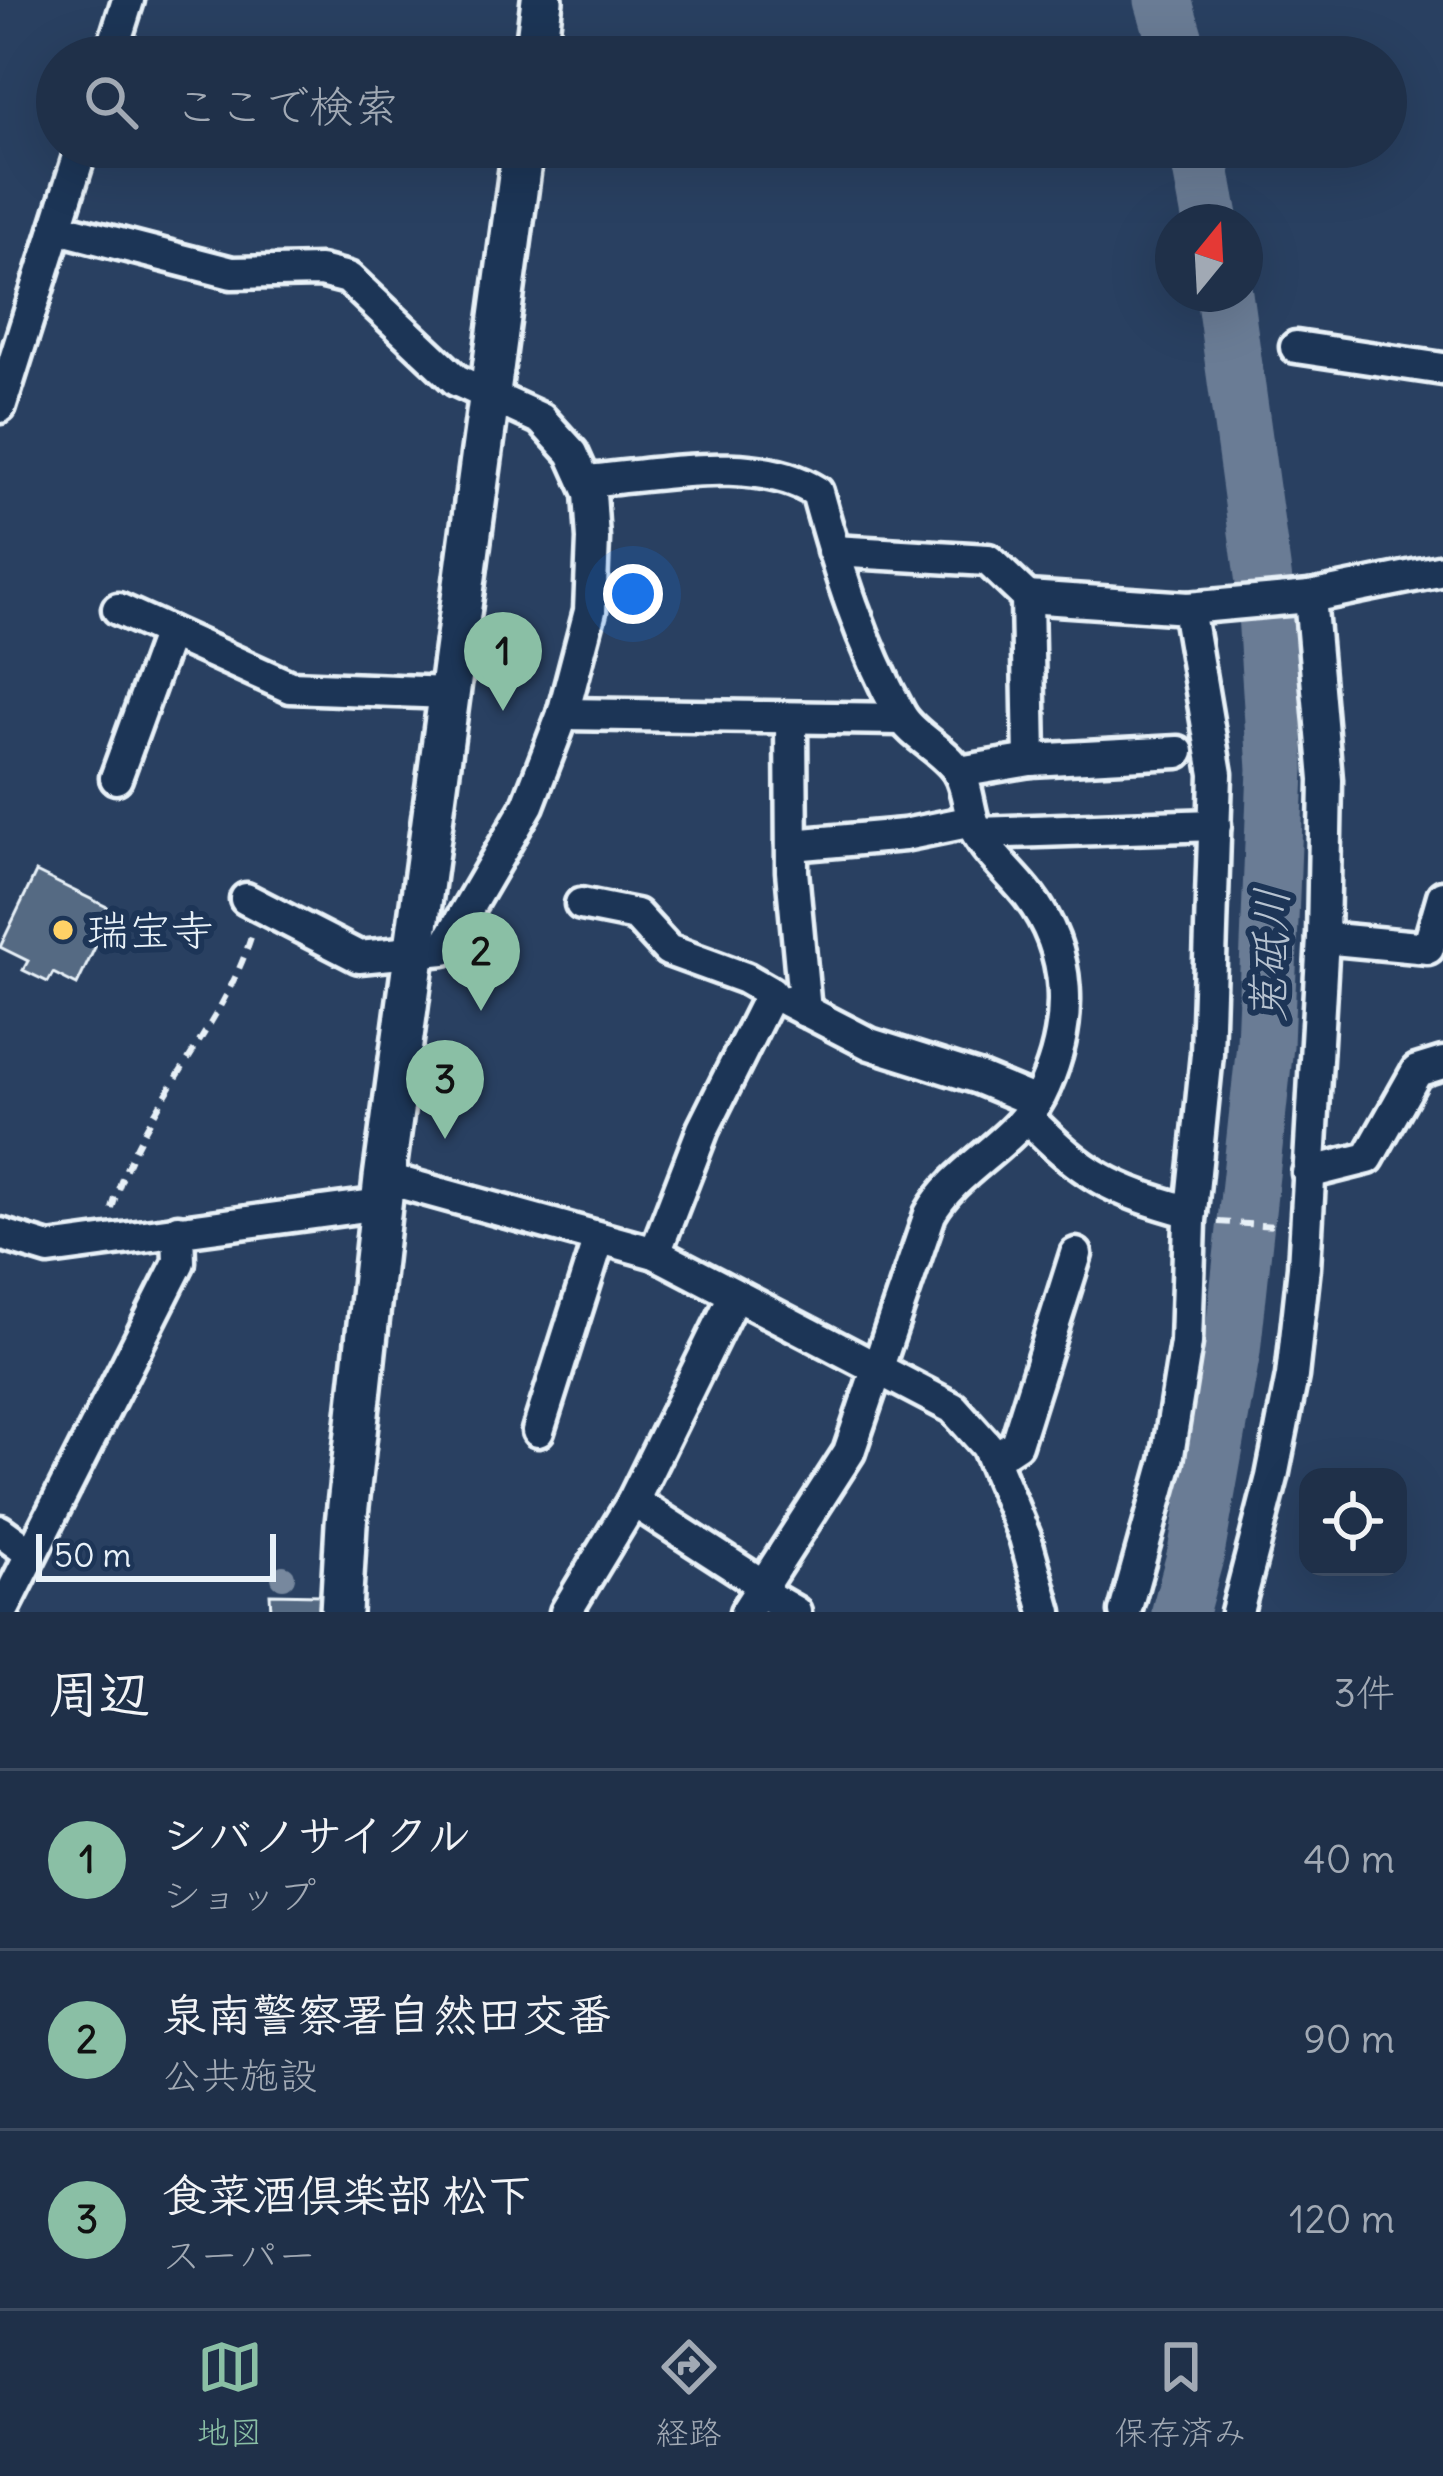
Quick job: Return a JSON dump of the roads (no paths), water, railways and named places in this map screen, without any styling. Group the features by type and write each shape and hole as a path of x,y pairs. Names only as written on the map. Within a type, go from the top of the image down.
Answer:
{"street":[{"path":"117,36 128,0"},
{"path":"538,36 542,0"},
{"path":"0,407 76,168"},
{"path":"341,1612 346,1524 383,1191 520,168"},
{"path":"58,228 232,273 320,271 347,278 456,380 541,419 572,453 590,493 590,611 562,714 528,805 444,949 359,957 253,904"},
{"path":"1296,347 1443,369"},
{"path":"585,481 752,469 796,478 817,492 848,602 902,719 958,772 975,827 1032,900 1057,941 1066,993 1045,1087 979,1165 942,1192 930,1214 849,1452 758,1597"},
{"path":"833,550 988,560 1027,597 1188,608 1310,597 1443,570"},
{"path":"1027,597 1030,760"},
{"path":"1237,1612 1292,1376 1305,1228 1323,938 1326,780 1310,597"},
{"path":"1125,1612 1167,1461 1186,1342 1191,1216 1207,1054 1216,774 1188,608"},
{"path":"118,609 290,687 449,693"},
{"path":"116,778 169,632"},
{"path":"562,714 902,719"},
{"path":"791,718 792,845 805,1011"},
{"path":"958,772 1030,760 1178,752"},
{"path":"792,845 975,827 1215,825"},
{"path":"1323,938 1428,948 1443,896"},
{"path":"581,904 636,915 668,950 745,978 870,1044 979,1078 1031,1109 1070,1161 1127,1195 1191,1216"},
{"path":"655,1253 703,1129 771,993"},
{"path":"1308,1173 1368,1158 1417,1071 1443,1063"},
{"path":"0,1234 50,1250 383,1191 655,1253 953,1408 987,1446 1025,1537 1046,1612"},
{"path":"2,1612 179,1262 178,1230"},
{"path":"538,1431 599,1238"},
{"path":"992,1459 1016,1444 1076,1254"},
{"path":"566,1612 633,1501 734,1296"},
{"path":"633,1501 758,1597 795,1612"},
{"path":"0,1531 30,1553"}],"waterway":[{"name":"莵砥川","path":"1163,0 1174,36"},
{"name":"莵砥川","path":"1201,168 1208,204"},
{"name":"莵砥川","path":"1180,1612 1196,1553 1232,1351 1265,1045 1276,769 1264,582 1226,312"}],"place":[{"name":"シバノサイクル","path":"503,711"},
{"name":"瑞宝寺","path":"63,930"},
{"name":"泉南警察署自然田交番","path":"481,1011"},
{"name":"食菜酒倶楽部 松下","path":"445,1139"}]}
